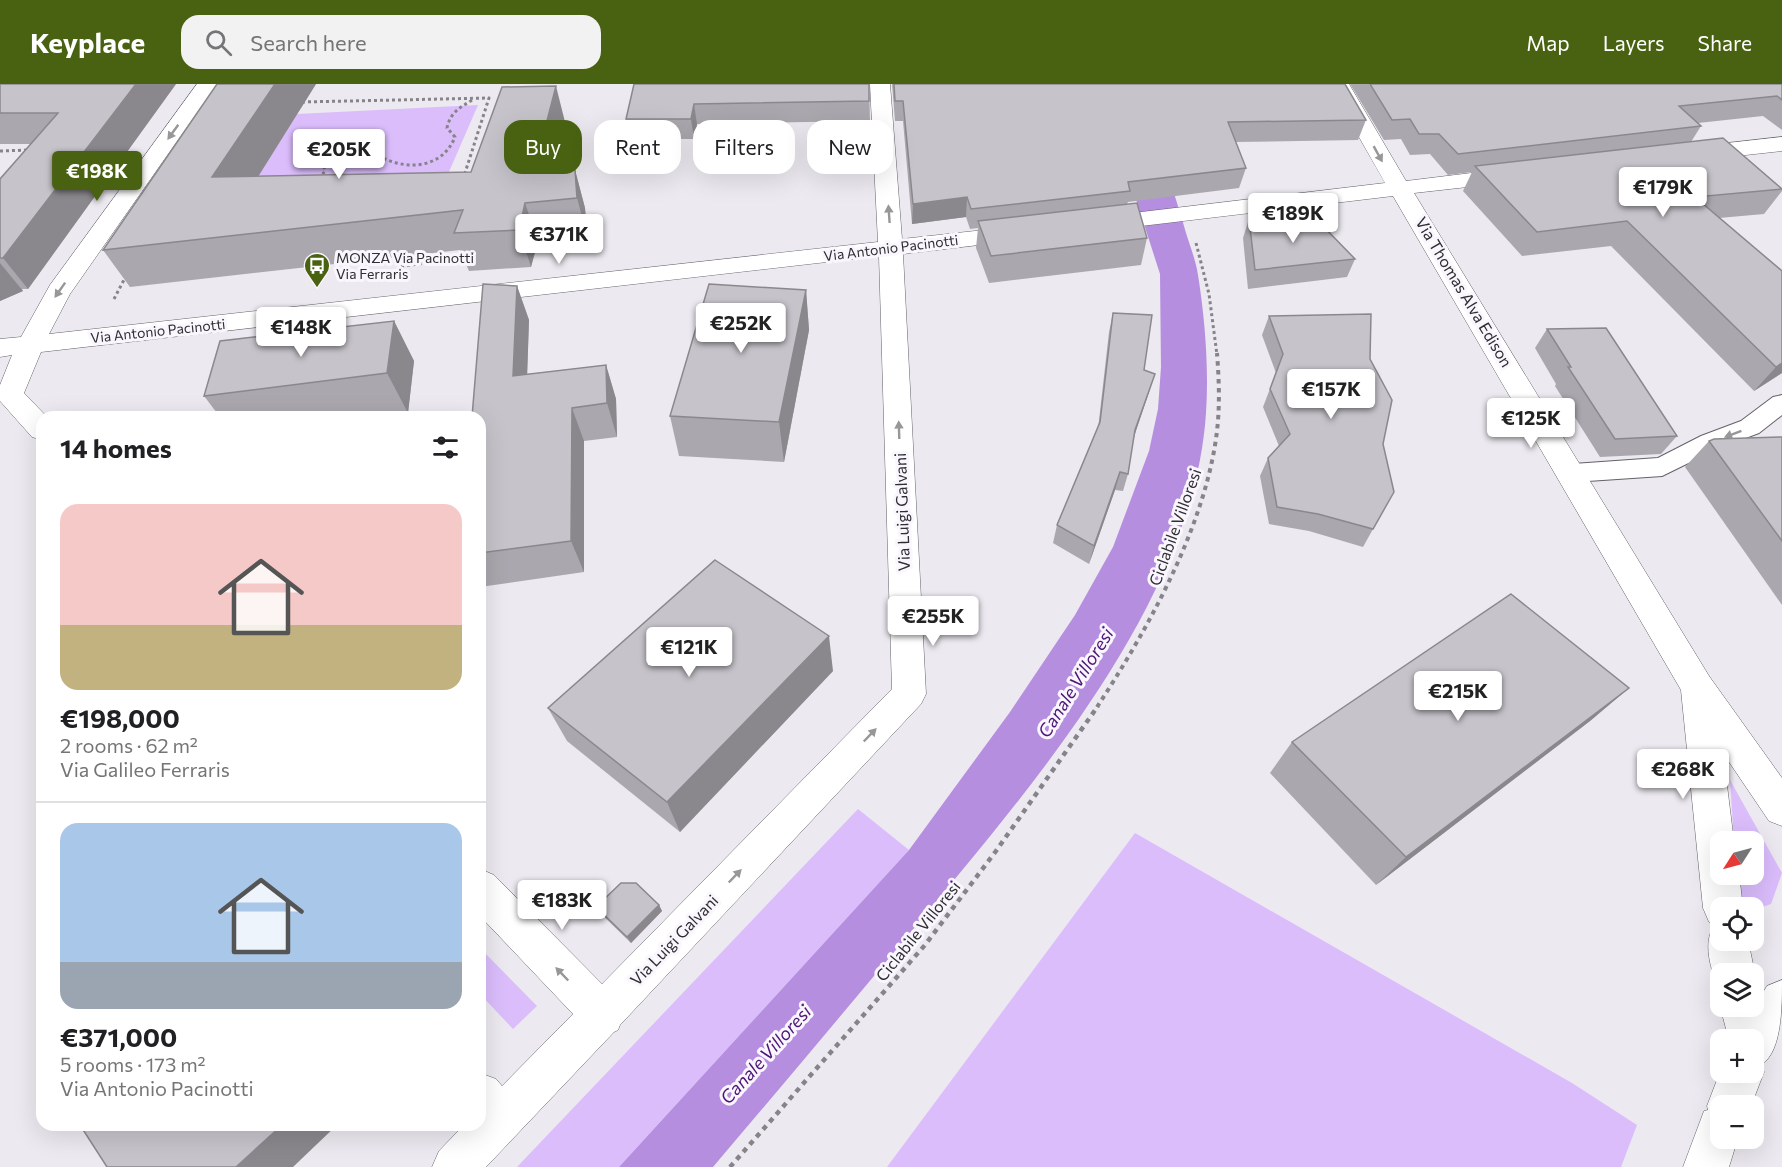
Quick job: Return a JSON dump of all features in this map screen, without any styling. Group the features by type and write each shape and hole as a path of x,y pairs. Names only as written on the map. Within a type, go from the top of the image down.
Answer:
{"street":[{"path":"36,423 10,395 46,311 207,84"},
{"name":"Via Luigi Galvani","path":"491,1107 564,1055 909,694 891,249 880,84"},
{"name":"Via Thomas Alva Edison","path":"1339,84 1387,170 1572,473 1697,686 1782,809"},
{"path":"1672,157 1782,144"},
{"path":"1077,227 1534,173"},
{"name":"Via Antonio Pacinotti","path":"0,348 1042,231"},
{"name":"Via Thomas Alva Edison","path":"1697,686 1722,897"},
{"path":"486,894 603,1015"},
{"path":"1764,1030 1782,1000"},
{"name":"Via Luigi Galvani","path":"455,1167 477,1131"}],"lane":[{"path":"1572,473 1662,467 1710,442 1750,427 1782,403"}],"path":[{"path":"295,102 489,98 461,186"},
{"path":"315,183 325,171 323,164 327,157 353,147 381,149 383,158 393,164 409,166 426,164 446,154 453,147 455,137 447,128 447,120 453,111 474,99"},
{"path":"0,151 36,150"},
{"name":"Ciclabile Villoresi","path":"730,1167 943,924 1073,744 1136,648 1176,568 1213,457 1218,412 1218,369 1205,271 1186,215"},
{"path":"425,302 443,240"},
{"path":"392,267 436,262"},
{"path":"122,298 112,299 130,270"}],"shaded area":[{"path":"478,105 432,211 233,215 297,114"},
{"path":"1730,780 1759,831 1733,831"},
{"path":"858,809 909,850 619,1167 517,1167"},
{"path":"1135,833 1572,1083 1637,1125 1621,1167 887,1167"},
{"path":"1764,841 1782,873 1771,904 1764,906 1764,897 1738,897 1738,885 1764,885"},
{"path":"486,954 537,1006 513,1029 486,1000"}],"water":[{"name":"Canale Villoresi","path":"1099,84 1134,84 1162,158 1198,275 1206,344 1206,413 1195,483 1172,553 1139,621 1100,688 1055,752 961,872 713,1167 619,1167 909,850 1010,712 1075,615 1113,547 1149,451 1158,409 1161,367 1160,274"}],"building":[{"path":"0,84 136,84 3,258 0,258 0,179 58,113 0,113"},
{"path":"217,84 275,84 212,177 471,172 502,87 556,86 547,120 504,120 504,174 575,174 577,198 525,203 519,230 454,233 463,210 103,250"},
{"path":"634,84 869,84 869,101 694,104 691,119 626,119"},
{"path":"894,84 1345,84 1366,120 1228,122 1246,168 1128,182 1130,191 971,209 967,197 913,204 903,101 895,101"},
{"path":"1370,84 1782,84 1782,100 1777,96 1679,106 1701,126 1458,154 1439,134 1419,134 1410,119 1392,120"},
{"path":"1723,138 1782,189 1695,197 1782,271 1782,363 1776,367 1627,221 1537,232 1475,166"},
{"path":"1137,203 1147,238 991,256 978,221"},
{"path":"1249,219 1319,222 1355,259 1255,270"},
{"path":"483,284 517,286 513,376 606,365 607,403 572,408 571,541 486,552 486,411 472,411"},
{"path":"709,284 806,290 779,422 670,416"},
{"path":"1113,313 1152,315 1144,370 1155,374 1135,430 1128,474 1120,472 1094,546 1057,525 1100,422"},
{"path":"1371,314 1370,359 1392,400 1383,444 1394,492 1373,529 1318,514 1277,507 1268,458 1290,434 1270,389 1283,354 1269,316"},
{"path":"394,321 387,373 204,396 220,341"},
{"path":"1606,328 1677,436 1615,439 1568,367 1571,367 1547,329"},
{"path":"1782,437 1782,541 1709,441"},
{"path":"715,560 829,636 667,802 548,708"},
{"path":"1511,594 1629,688 1406,857 1292,742"},
{"path":"621,883 636,883 659,905 627,937 596,907"},
{"path":"84,1131 275,1131 236,1167 107,1167"}],"place":[{"name":"MONZA Via Pacinotti Via Ferraris","path":"317,289"}]}
